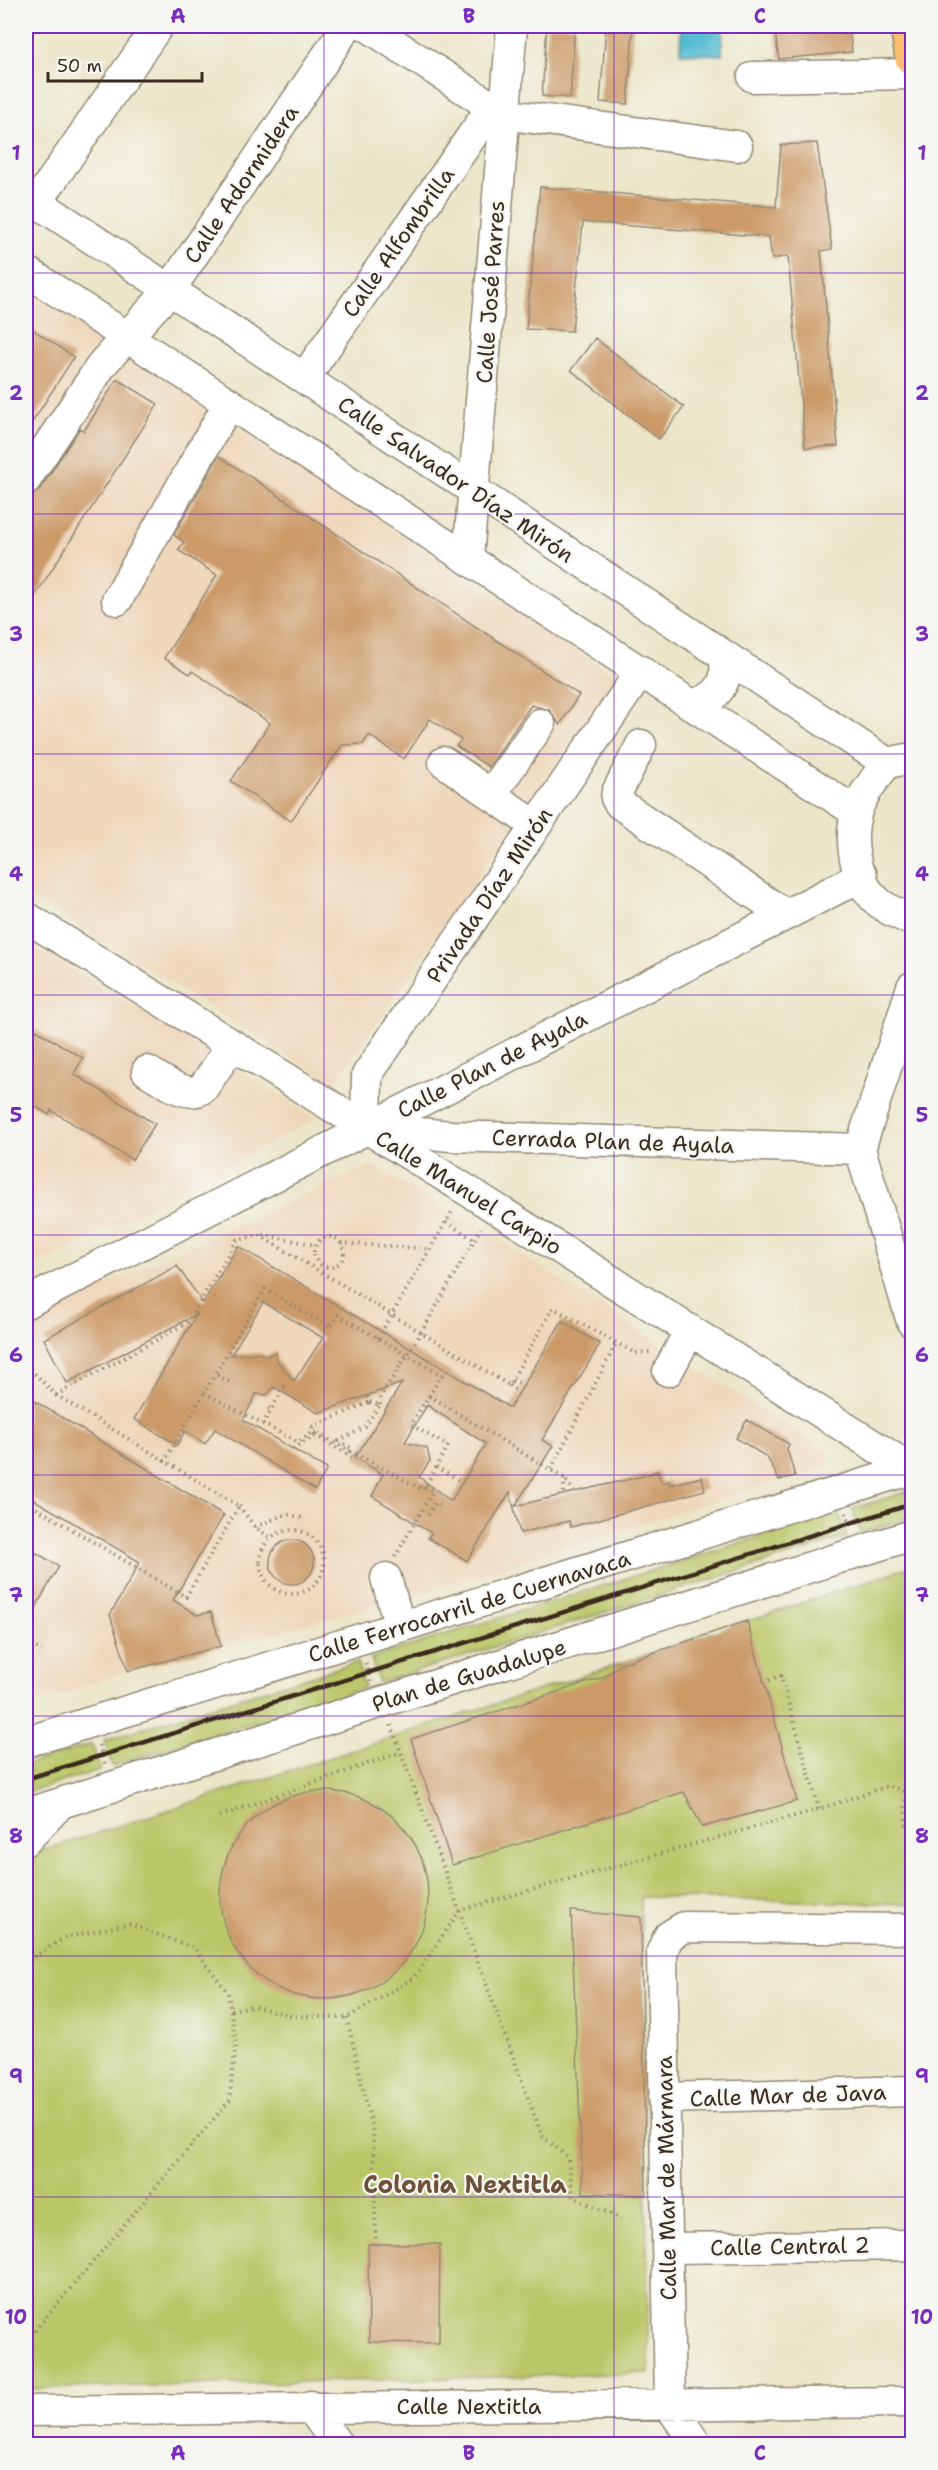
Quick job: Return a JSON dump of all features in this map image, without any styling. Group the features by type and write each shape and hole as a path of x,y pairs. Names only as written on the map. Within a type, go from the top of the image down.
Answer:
{"main road":[{"path":"906,26 912,58"}],"street":[{"path":"31,198 159,26"},
{"name":"Calle Adormidera","path":"26,479 103,363 169,291 347,26"},
{"path":"367,26 497,110 737,146"},
{"name":"Calle José Parres","path":"468,558 497,110 512,26"},
{"path":"753,77 912,74"},
{"name":"Calle Alfombrilla","path":"305,377 497,110"},
{"name":"Calle Salvador Díaz Mirón","path":"31,198 169,291 305,377 724,657 900,761"},
{"path":"26,271 856,812"},
{"path":"117,600 229,404"},
{"path":"692,704 703,702 720,689 727,668 724,657"},
{"name":"Privada Díaz Mirón","path":"366,1128 367,1075 641,672"},
{"path":"491,795 540,724"},
{"path":"641,745 617,792 616,798 621,804 786,915"},
{"path":"900,761 871,784 856,812 852,832 853,854 872,896 891,911 912,920"},
{"path":"444,762 536,826"},
{"name":"Calle Plan de Ayala","path":"26,1303 862,876"},
{"name":"Calle Manuel Carpio","path":"26,917 912,1469"},
{"path":"912,987 860,1149 912,1322"},
{"path":"147,1071 186,1092 197,1092 203,1088 232,1045"},
{"name":"Cerrada Plan de Ayala","path":"366,1128 451,1136 860,1149"},
{"path":"669,1368 690,1330"},
{"name":"Calle Ferrocarril de Cuernavaca","path":"33,1733 400,1627 912,1469"},
{"name":"Plan de Guadalupe","path":"26,1814 912,1535"},
{"path":"388,1571 400,1627"},
{"path":"26,1840 61,1803"},
{"name":"Calle Mar de Mármara","path":"670,2406 662,1951 669,1936 684,1927 912,1929"},
{"name":"Calle Mar de Java","path":"664,2098 912,2091"},
{"name":"Calle Central 2","path":"667,2248 912,2245"},
{"name":"Calle Nextitla","path":"26,2411 310,2406 670,2406 912,2402"},
{"path":"310,2406 337,2445"},
{"path":"670,2406 685,2442"}],"path":[{"path":"378,1338 465,1189"},
{"path":"350,1452 352,1449 339,1441 364,1427 380,1405 381,1396 422,1333 494,1207"},
{"path":"446,1222 475,1240"},
{"path":"56,1395 187,1323 237,1240 259,1235 316,1245 328,1237 341,1244 430,1250"},
{"path":"259,1235 519,1393"},
{"path":"316,1245 314,1254 318,1263 332,1267 343,1258 341,1244"},
{"path":"164,1462 215,1374 266,1289 330,1327 338,1315 442,1375 411,1425 448,1446 423,1490 350,1452 320,1435 317,1430 298,1442 204,1393"},
{"path":"508,1385 554,1308 635,1353 650,1352 669,1368"},
{"path":"551,1469 616,1344"},
{"path":"26,1365 56,1395 239,1506 255,1527 271,1538"},
{"path":"215,1374 229,1382"},
{"path":"512,1380 524,1385"},
{"path":"263,1424 269,1409 284,1387 288,1390"},
{"path":"367,1396 370,1402"},
{"path":"429,1396 551,1469 564,1478 574,1491"},
{"path":"355,1459 315,1435 312,1427 370,1402 380,1405"},
{"path":"293,1449 315,1435"},
{"path":"436,1467 462,1482"},
{"path":"564,1478 564,1494"},
{"path":"388,1571 433,1491 425,1486"},
{"path":"26,1502 186,1597 239,1506"},
{"path":"421,1511 428,1515 435,1503 439,1507"},
{"path":"255,1527 286,1514 303,1518"},
{"path":"292,1530 312,1537 320,1546 324,1567 315,1586 296,1594 276,1590 268,1584 260,1566 261,1555 271,1538 292,1530"},
{"path":"26,1642 42,1651"},
{"path":"365,1660 369,1674"},
{"path":"763,1682 781,1676 819,1809"},
{"path":"391,1725 542,2136 568,2157 573,2197 621,2219"},
{"path":"98,1742 102,1756"},
{"path":"220,1816 401,1752"},
{"path":"912,1778 906,1792 905,1816 912,1841"},
{"path":"231,2010 253,2006 293,2016 347,2018 414,1978 460,1910 819,1809 888,1786 906,1792"},
{"path":"26,1966 32,1958 66,1937 129,1924 194,1948 228,1993 236,2045 229,2101 26,2341"},
{"path":"347,2018 373,2132 376,2245"}],"shaded area":[{"path":"26,287 616,677 334,1084 26,894"},
{"path":"26,941 317,1118 26,1271"},
{"path":"371,1165 481,1229 827,1452 830,1461 825,1466 394,1601 128,1671 43,1701 26,1695 26,1319"}],"green space":[{"path":"912,1490 912,1517 860,1533 852,1509"},
{"path":"839,1512 847,1537 379,1683 371,1658"},
{"path":"912,1566 912,1904 641,1897 649,2373 26,2389 26,1856 622,1663"},
{"path":"357,1662 365,1688 112,1766 104,1740"},
{"path":"92,1744 100,1770 26,1793 26,1765"}],"water":[{"path":"681,26 723,26 722,55 680,53"}],"building":[{"path":"547,26 575,26 570,98 542,96"},
{"path":"606,26 633,26 628,104 600,102"},
{"path":"774,26 849,26 852,52 779,59"},
{"path":"817,143 832,249 821,251 838,446 805,448 788,256 772,259 769,237 583,222 572,331 526,329 540,187 776,207 781,145"},
{"path":"26,325 74,357 26,432"},
{"path":"595,338 684,407 659,439 571,370"},
{"path":"117,379 158,404 26,610 26,496 40,489 80,428 84,431"},
{"path":"219,456 579,695 560,725 549,710 531,705 489,767 456,746 461,740 430,719 404,759 369,735 363,744 342,745 291,821 231,781 270,723 192,671 190,674 164,658 217,575 178,550 184,542 174,535"},
{"path":"36,1030 83,1058 74,1074 155,1124 132,1160 51,1110 49,1115 26,1101 26,1048"},
{"path":"238,1246 510,1408 562,1321 600,1344 542,1440 553,1446 515,1506 657,1471 662,1483 669,1481 670,1485 702,1477 705,1490 571,1527 569,1521 520,1533 510,1492 467,1561 428,1538 431,1533 372,1496 383,1474 355,1458 402,1383 318,1413 274,1387 267,1395 256,1394 243,1420 327,1469 315,1490 215,1429 205,1444 185,1431 177,1445 134,1419 197,1314 67,1383 44,1339 177,1266 203,1303","holes":["263,1302 323,1338 294,1381 277,1361 276,1352 266,1356 259,1353 231,1355","427,1405 486,1444 451,1501 419,1477 430,1461 427,1448 405,1442"]},
{"path":"26,1396 224,1515 173,1600 197,1615 211,1612 221,1646 128,1671 110,1615 140,1562 26,1495"},
{"path":"747,1420 789,1444 787,1449 795,1476 779,1480 767,1457 736,1438"},
{"path":"292,1540 307,1547 314,1562 307,1577 292,1584 277,1577 270,1562 277,1547"},
{"path":"26,1547 59,1566 36,1607 26,1601"},
{"path":"747,1621 797,1801 702,1827 684,1792 452,1865 411,1739 604,1677 623,1663"},
{"path":"324,1791 344,1793 364,1799 390,1815 404,1829 420,1855 426,1875 428,1895 426,1915 420,1935 404,1961 390,1975 364,1991 344,1997 324,1999 304,1997 284,1991 258,1975 244,1961 228,1935 222,1915 220,1895 222,1875 228,1855 244,1829 258,1815 284,1799 304,1793"},
{"path":"571,1911 641,1917 646,2195 583,2193"},
{"path":"368,2244 440,2244 439,2343 369,2342"}],"railway":[{"path":"26,1779 912,1504"}],"district":[{"name":"Colonia Nextitla","path":"465,2185"}]}
